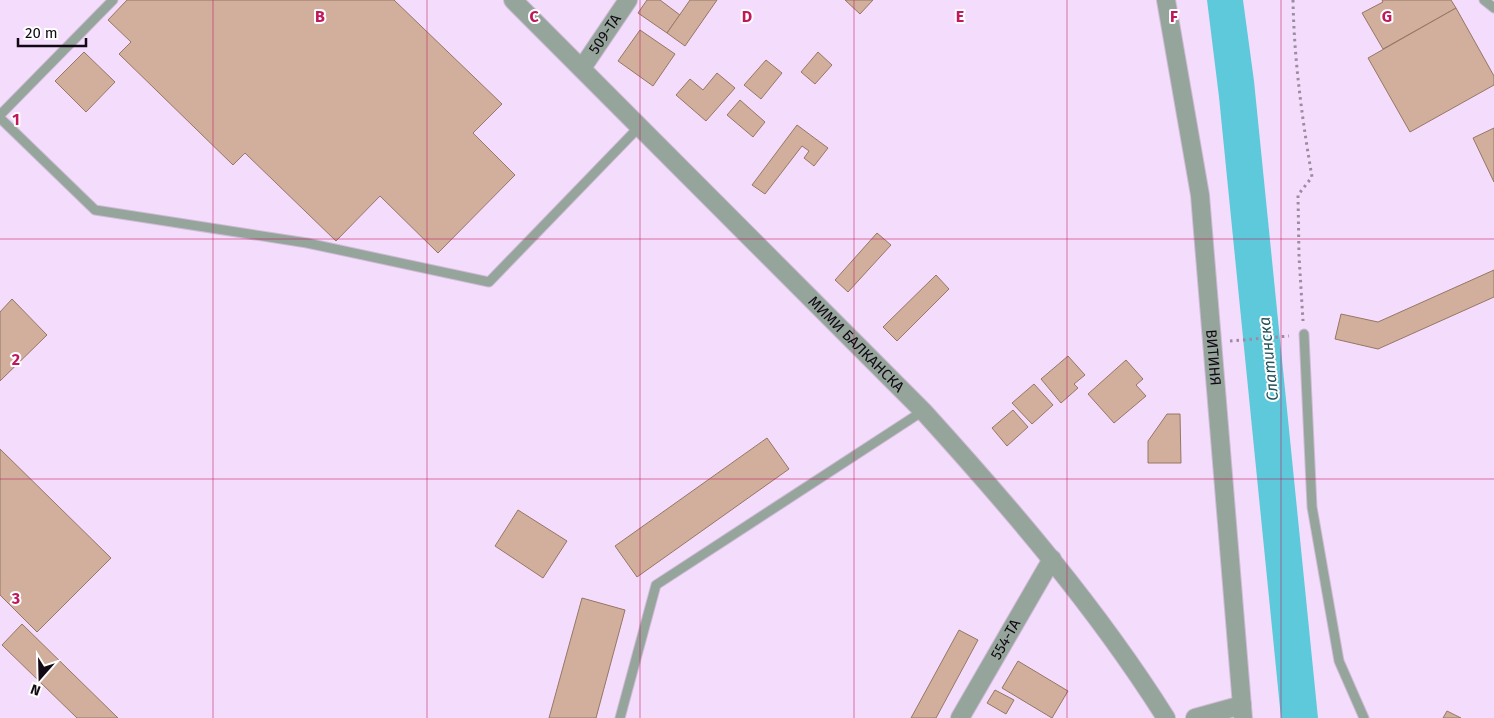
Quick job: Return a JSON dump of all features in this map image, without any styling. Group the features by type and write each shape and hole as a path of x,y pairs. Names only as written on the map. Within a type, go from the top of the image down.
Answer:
{"street":[{"name":"МИМИ БАЛКАНСКА","path":"513,0 923,411 976,469 1052,559 1135,669 1166,718"},
{"name":"509-ТА","path":"582,68 628,0"},
{"name":"ВИТИНЯ","path":"1166,0 1200,195 1243,711"},
{"name":"554-ТА","path":"960,718 1052,559"},
{"path":"1195,718 1243,711"}],"lane":[{"path":"112,0 0,116 95,210 307,243 489,282 640,126"},
{"path":"1484,0 1494,8"},
{"path":"1304,334 1312,507 1339,662 1364,718"},
{"path":"620,718 656,585 923,411"}],"path":[{"path":"1212,343 1304,334 1299,256 1298,195 1312,177 1304,129 1292,0"}],"water":[{"name":"Слатинска","path":"1207,0 1243,0 1254,81 1318,718 1281,718 1219,97"}],"building":[{"path":"127,0 394,0 502,104 473,133 515,175 438,253 380,196 336,241 245,153 233,165 119,54 131,42 108,20"},
{"path":"647,0 660,0 680,15 667,33 638,13"},
{"path":"690,0 717,0 685,46 667,33"},
{"path":"845,0 873,0 860,14"},
{"path":"1382,0 1451,0 1456,8 1383,49 1362,13 1383,2"},
{"path":"1456,8 1494,76 1494,85 1410,132 1368,58"},
{"path":"640,30 675,54 653,86 618,61"},
{"path":"84,52 115,82 86,112 55,81"},
{"path":"818,52 832,65 815,84 801,72"},
{"path":"766,60 782,73 761,99 744,85"},
{"path":"717,73 735,88 706,121 676,95 690,79 703,90"},
{"path":"740,100 765,122 753,137 727,115"},
{"path":"797,125 828,148 814,166 804,158 809,151 802,146 765,194 752,185"},
{"path":"1494,128 1494,182 1473,138"},
{"path":"877,233 891,245 848,292 835,280"},
{"path":"1494,270 1494,297 1378,349 1335,339 1341,314 1378,322"},
{"path":"936,275 949,289 897,341 883,327"},
{"path":"12,299 47,335 0,381 0,312"},
{"path":"1068,356 1085,375 1074,384 1078,388 1061,403 1041,379"},
{"path":"1126,360 1143,379 1136,385 1146,396 1114,423 1088,394"},
{"path":"1034,384 1053,405 1032,424 1012,403"},
{"path":"1013,410 1028,427 1007,446 992,428"},
{"path":"1167,414 1180,414 1181,463 1148,463 1148,441"},
{"path":"767,438 789,469 637,577 615,546"},
{"path":"0,449 111,558 37,632 0,595"},
{"path":"518,510 567,541 543,578 495,546"},
{"path":"582,598 625,610 596,718 549,718"},
{"path":"22,624 118,718 77,718 2,645"},
{"path":"959,630 978,640 936,718 911,718"},
{"path":"1018,661 1068,691 1052,718 1002,688"},
{"path":"995,690 1014,700 1006,714 987,703"},
{"path":"1447,711 1461,718 1443,718"}]}
